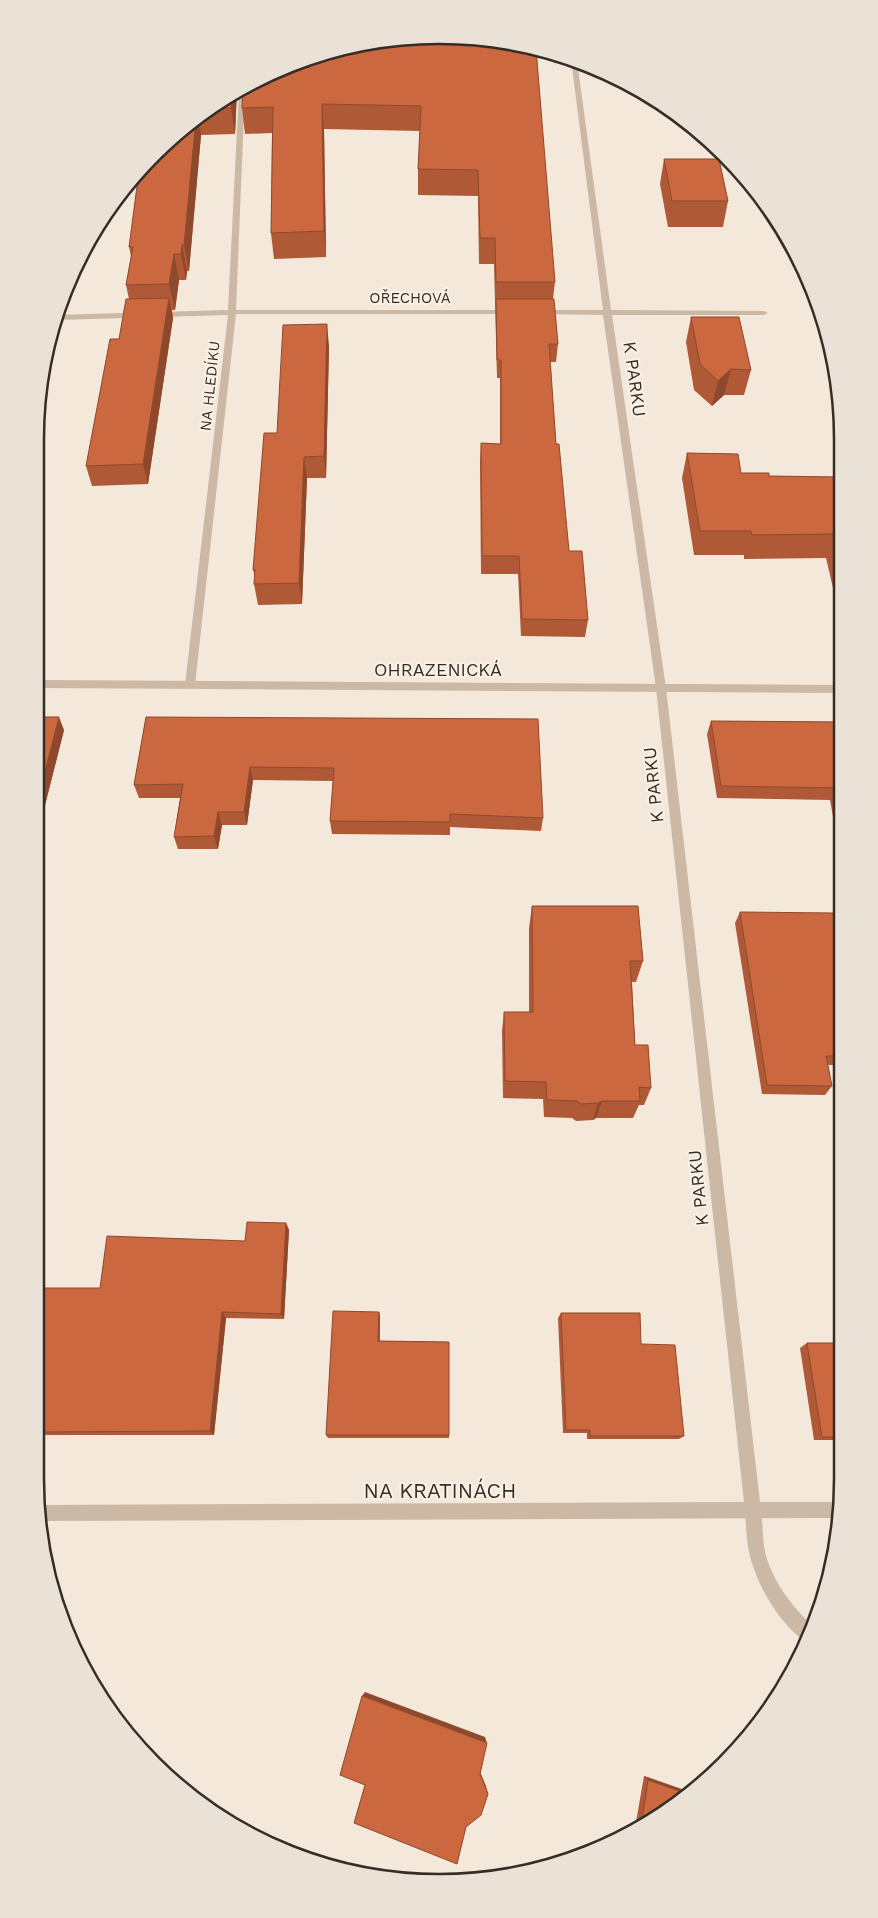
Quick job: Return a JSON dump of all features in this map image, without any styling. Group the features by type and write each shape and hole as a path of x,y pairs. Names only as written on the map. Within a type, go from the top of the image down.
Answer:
{"street":[{"name":"K PARKU","path":"575,68 607,312 661,688 758,1558 772,1589 804,1630"},
{"name":"NA HLEDÍKU","path":"190,685 232,312 242,97"},
{"name":"OŘECHOVÁ","path":"63,318 232,312 518,312"},
{"path":"528,312 764,313"},
{"name":"OHRAZENICKÁ","path":"44,684 834,689"},
{"name":"NA KRATINÁCH","path":"46,1513 833,1510"}],"building":[{"path":"439,44 491,47 537,56 555,282 496,282 495,238 480,238 478,170 418,169 421,106 322,104 324,231 271,233 273,107 242,108 243,96 264,85 312,65 362,51 387,47"},
{"path":"231,103 231,108 222,108"},
{"path":"195,127 184,245 182,245 181,254 174,254 169,284 126,285 133,247 129,247 137,183"},
{"path":"664,159 717,159 720,162 728,201 672,201"},
{"path":"169,298 143,464 86,466 110,339 119,339 126,299"},
{"path":"496,299 554,299 558,344 549,344 556,444 559,444 569,551 582,551 588,620 522,619 519,556 482,556 481,443 501,444 501,360 497,360"},
{"path":"691,317 739,317 751,370 731,369 718,381 700,364"},
{"path":"327,324 324,456 304,457 299,583 254,584 255,569 253,570 264,433 277,433 283,325"},
{"path":"687,453 738,454 741,473 769,473 769,476 834,477 834,534 752,535 751,531 700,531"},
{"path":"44,717 59,717 44,776"},
{"path":"146,717 538,719 543,818 450,814 450,822 330,821 334,768 250,767 244,812 218,812 214,836 174,837 183,784 134,785"},
{"path":"711,721 834,722 834,788 721,786"},
{"path":"532,906 638,906 643,961 630,961 635,1045 648,1045 651,1088 639,1087 640,1101 602,1101 581,1104 577,1101 547,1100 546,1082 505,1081 504,1012 533,1012"},
{"path":"740,912 833,913 834,1056 826,1056 832,1086 767,1085"},
{"path":"247,1222 286,1223 281,1314 222,1312 210,1431 44,1432 44,1288 100,1288 107,1236 245,1241"},
{"path":"333,1311 379,1312 378,1341 449,1342 449,1435 326,1435"},
{"path":"561,1313 640,1313 641,1344 675,1345 684,1436 590,1436 590,1430 566,1430"},
{"path":"807,1343 834,1343 834,1437 822,1437"},
{"path":"362,1696 487,1743 480,1774 488,1794 481,1815 466,1827 457,1864 354,1823 365,1785 340,1775"},
{"path":"648,1780 681,1792 659,1808 642,1818"}]}
